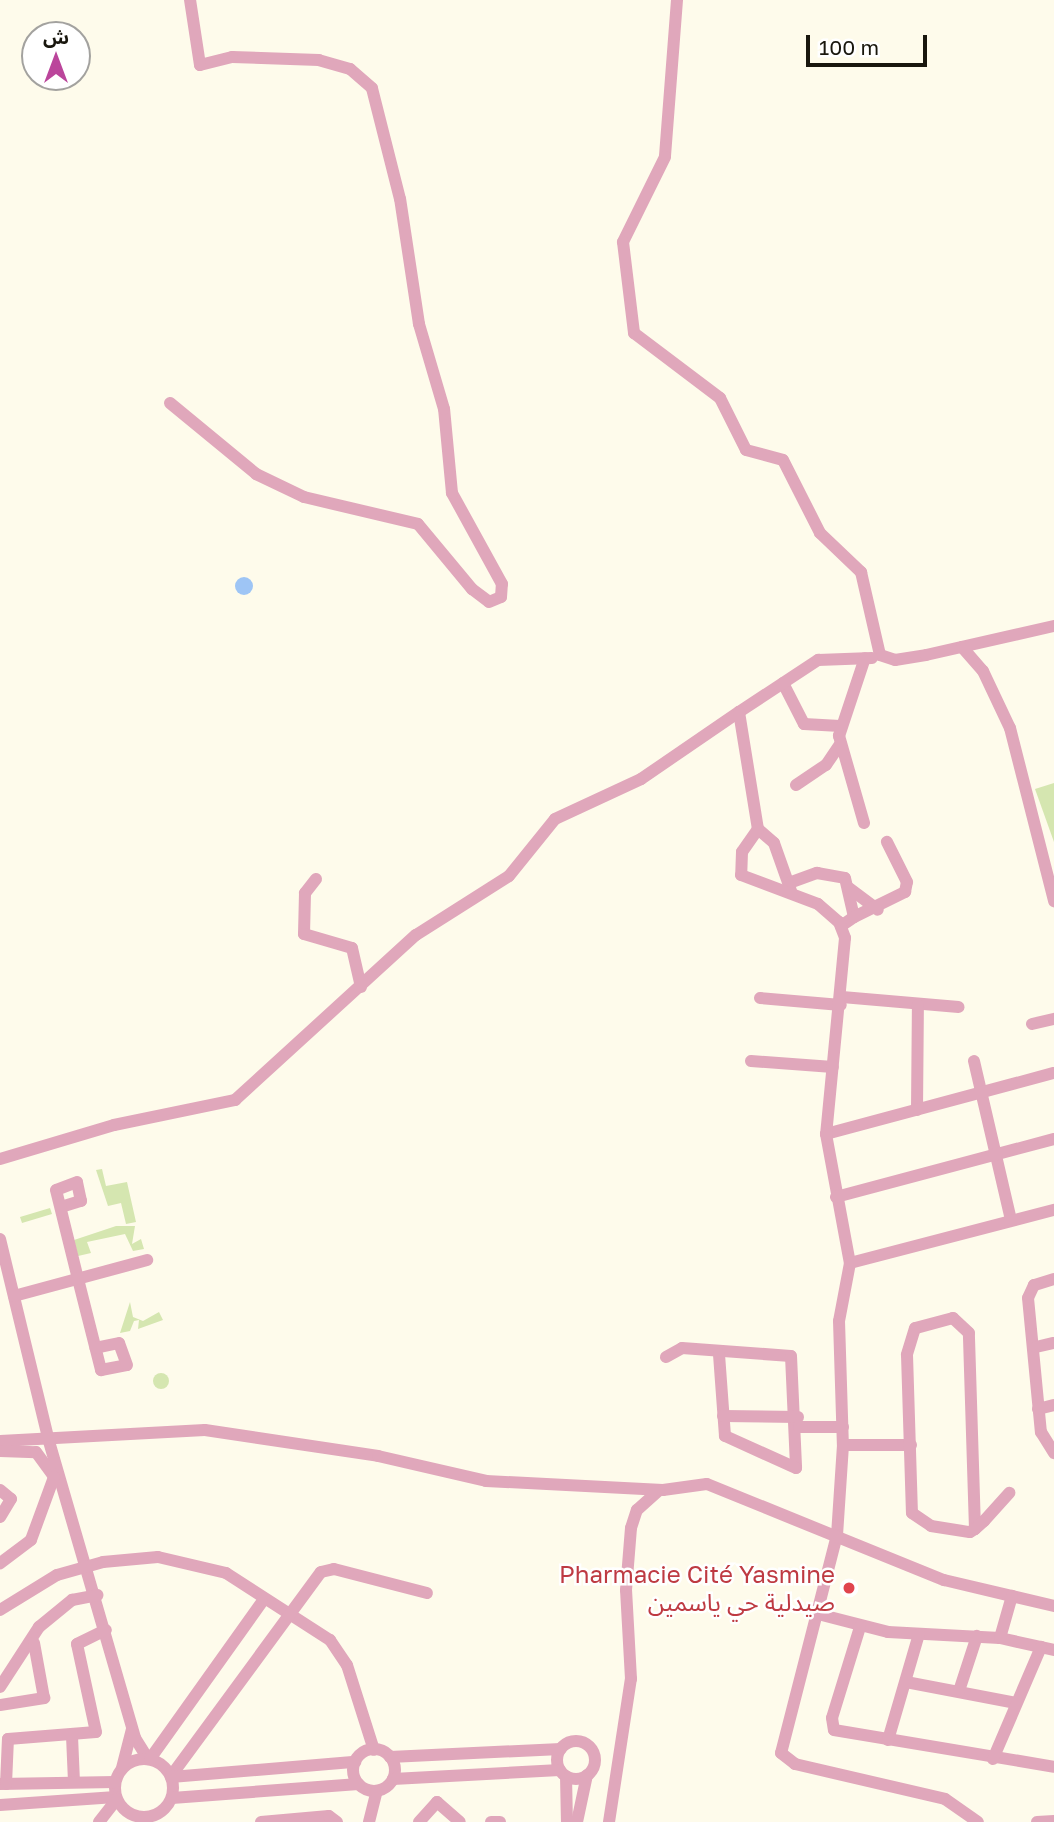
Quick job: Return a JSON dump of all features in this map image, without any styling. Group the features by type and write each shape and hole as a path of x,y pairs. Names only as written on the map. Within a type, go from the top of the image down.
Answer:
{"street":[{"path":"170,403 256,474 292,492 418,524 432,533 472,589 489,602 501,597 502,584 452,492 444,410 419,324 397,186 372,88 350,69 319,60 232,57 200,65 190,0"},
{"path":"677,0 665,157 622,242 629,324 640,340 720,398 746,450 783,460 820,533 861,572 876,652 884,658"},
{"path":"0,1159 150,1116 226,1105 285,1061 416,935 509,876 555,819 641,779 783,682 828,656 884,658 962,647 1054,626"},
{"path":"962,647 983,671 1010,728 1054,901"},
{"path":"863,822 840,744 840,726 865,658"},
{"path":"783,682 804,724 840,726"},
{"path":"739,712 758,829 774,843 790,887"},
{"path":"796,785 826,765 840,744"},
{"path":"758,829 742,852 741,875 790,887 818,904 841,926 841,1001 826,1135 850,1262 839,1321 843,1445 837,1535 781,1745 783,1760 945,1799 978,1822"},
{"path":"841,926 854,917 878,910 907,887 887,842"},
{"path":"790,887 830,873 845,878 854,917"},
{"path":"316,879 305,893 304,934 352,948 361,987"},
{"path":"849,888 878,910"},
{"path":"760,998 959,1007"},
{"path":"917,1111 918,1004"},
{"path":"1032,1024 1054,1019"},
{"path":"751,1061 833,1067"},
{"path":"974,1061 1011,1220"},
{"path":"826,1135 1054,1073"},
{"path":"836,1197 1054,1139"},
{"path":"61,1207 96,1348"},
{"path":"850,1262 1054,1210"},
{"path":"0,1239 48,1438 89,1565 132,1728 149,1759 171,1777 355,1762 374,1750"},
{"path":"15,1296 147,1260"},
{"path":"1054,1279 1029,1292 1036,1347 1041,1432 1054,1453"},
{"path":"975,1530 970,1343 966,1325 958,1319 915,1328 908,1338 914,1517 943,1529 975,1530 1009,1493"},
{"path":"1036,1347 1054,1343"},
{"path":"666,1357 682,1348 719,1354 791,1356 799,1461 793,1468 729,1441 723,1416 719,1354"},
{"path":"1038,1409 1054,1405"},
{"path":"723,1416 843,1427"},
{"path":"0,1440 159,1430 244,1433 486,1482 659,1490 717,1487 944,1580 1054,1606"},
{"path":"843,1445 911,1445"},
{"path":"0,1451 36,1452 54,1478 31,1539 0,1563"},
{"path":"0,1490 11,1499 0,1517"},
{"path":"609,1822 614,1763 631,1679 626,1590 631,1528 637,1510 659,1490"},
{"path":"0,1610 41,1582 89,1565 138,1557 183,1561 237,1578 262,1602 326,1637 347,1665 374,1750 390,1757 561,1749 582,1742 595,1759 614,1763"},
{"path":"0,1805 116,1798 142,1820 160,1817 172,1798 171,1777 286,1615 329,1569 427,1593"},
{"path":"0,1687 34,1643 39,1627 72,1600 97,1595"},
{"path":"1000,1638 1012,1596"},
{"path":"122,1768 149,1759 262,1602"},
{"path":"818,1614 860,1627 919,1634 1000,1638 1047,1648 1016,1703 993,1759"},
{"path":"860,1627 831,1724 840,1732 1054,1767"},
{"path":"106,1630 77,1643 97,1729 72,1736 8,1739 3,1784 115,1782"},
{"path":"888,1740 919,1634"},
{"path":"959,1691 977,1636"},
{"path":"0,1705 44,1698 34,1643"},
{"path":"906,1682 1016,1703"},
{"path":"99,1822 116,1798 115,1782 122,1768 132,1728"},
{"path":"72,1736 74,1782"},
{"path":"561,1749 567,1822"},
{"path":"390,1757 393,1779"},
{"path":"577,1822 587,1775 595,1759"},
{"path":"355,1762 358,1784"},
{"path":"369,1822 377,1791 393,1779 563,1773 587,1775"},
{"path":"172,1798 358,1784 377,1791"},
{"path":"419,1822 440,1802 460,1822"},
{"path":"261,1822 329,1816 337,1822"},
{"path":"1037,1822 1054,1821"},
{"path":"491,1822 500,1822"}],"green space":[{"path":"1054,783 1054,842 1035,789"},
{"path":"102,1169 106,1186 127,1182 136,1222 126,1224 121,1203 108,1206 96,1170"},
{"path":"50,1208 52,1214 22,1223 20,1217"},
{"path":"116,1226 135,1226 132,1244 141,1239 144,1249 133,1251 125,1234 87,1242 91,1253 78,1256 74,1240"},
{"path":"130,1302 133,1317 143,1321 159,1312 163,1320 138,1329 139,1320 134,1321 130,1331 120,1333"},
{"path":"158,1373 164,1373 169,1381 167,1387 158,1389 153,1384 153,1378"}],"water":[{"path":"240,577 248,577 253,586 251,593 240,595 235,590 235,582"}],"place":[{"name":"Pharmacie Cité Yasmine صيدلية حي ياسمين","path":"849,1588"}]}
